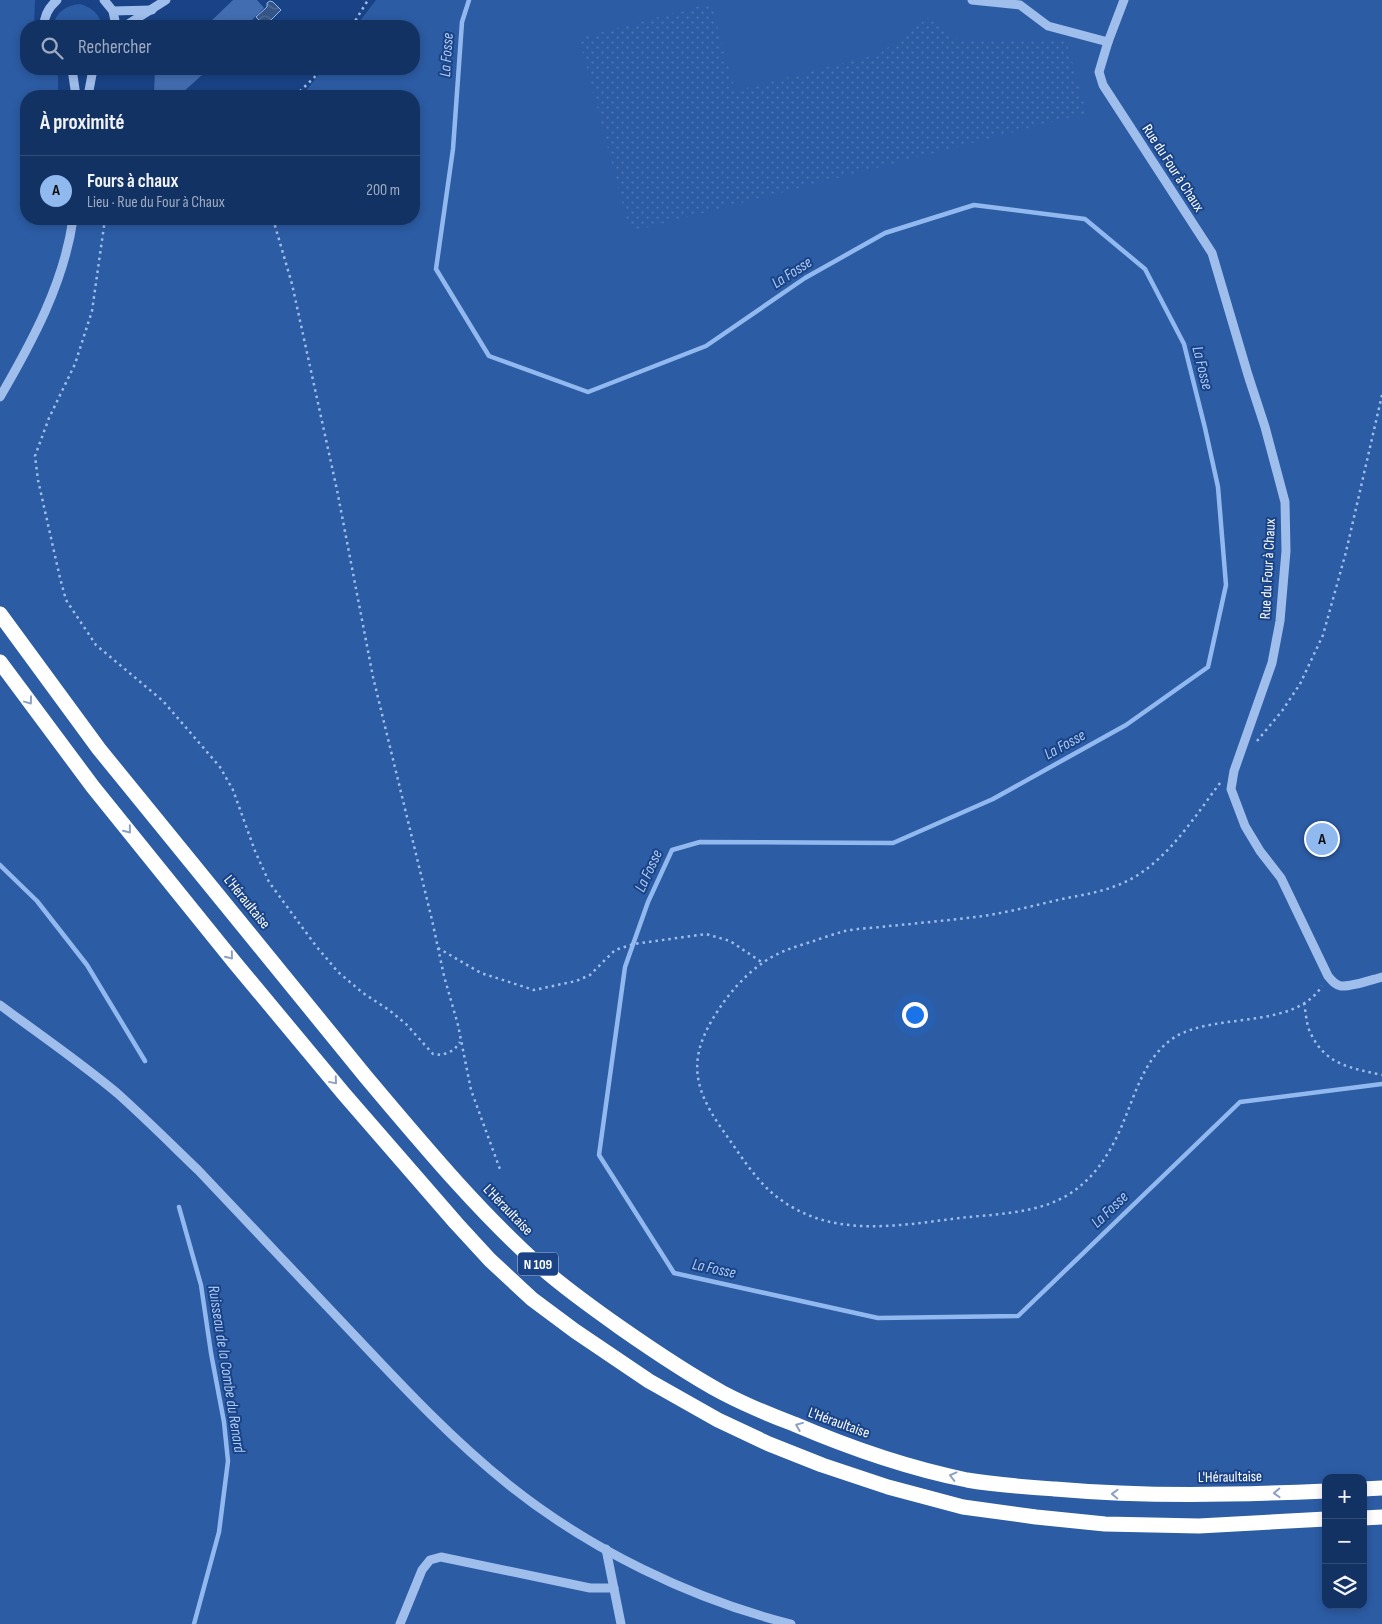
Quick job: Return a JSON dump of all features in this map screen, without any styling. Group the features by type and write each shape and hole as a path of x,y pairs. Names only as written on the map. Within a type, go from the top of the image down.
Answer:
{"highway":[{"name":"L'Héraultaise","path":"0,614 99,748 408,1127 480,1207 543,1269 588,1305 656,1353 723,1393 826,1438 892,1461 969,1480 1112,1494 1196,1496 1322,1491"},
{"name":"N 109","path":"0,662 93,787 235,963 344,1094 456,1223 490,1260 532,1299 575,1331 649,1380 718,1420 769,1444 822,1465 888,1487 963,1506 1036,1517 1105,1524 1199,1526 1322,1520"},
{"path":"1367,1489 1382,1488"},
{"path":"1367,1518 1382,1517"}],"street":[{"path":"104,0 113,11 115,20"},
{"path":"135,20 166,0"},
{"path":"972,0 1019,2 1048,26 1108,42"},
{"name":"Rue du Four à Chaux","path":"1124,0 1099,72 1103,85 1212,254 1265,427 1285,502 1286,552 1280,621 1272,662 1234,771 1231,789 1245,826 1260,851 1280,878 1328,976"},
{"path":"45,20 53,1"},
{"path":"113,11 152,10"},
{"path":"73,75 75,90"},
{"path":"89,90 91,75"},
{"path":"0,397 23,358 45,312 61,268 72,225"},
{"path":"1328,976 1334,983 1340,986 1382,977"},
{"path":"0,1005 117,1094 167,1140 205,1177 409,1392 471,1453 510,1486 557,1520 660,1578 715,1600 791,1624"},
{"path":"606,1549 621,1624"},
{"path":"400,1624 422,1570 430,1560 441,1558 590,1588 614,1588"}],"path":[{"path":"356,20 368,0"},
{"path":"301,90 317,75"},
{"path":"104,225 92,311 75,364 49,418 35,456 38,480 66,600 96,644 163,701 220,767 233,790 255,851 269,882 316,946 338,972 406,1024 433,1054 442,1055 454,1050 460,1042"},
{"path":"275,225 292,284 337,490 373,678 444,976 458,1025 471,1090 501,1172"},
{"path":"1239,757 1262,737 1282,711 1300,684 1323,635 1346,552 1382,395"},
{"path":"1223,779 1185,830 1160,857 1138,875 1109,889 988,915 846,931 784,951 763,963 750,973 721,1005 708,1027 697,1058 697,1079 708,1109 753,1172 771,1192 795,1209 819,1219 855,1227 889,1226 1018,1211 1050,1204 1067,1196 1088,1180 1099,1168 1121,1128 1142,1075 1159,1049 1178,1035 1197,1028 1294,1010 1316,994 1328,976"},
{"path":"437,947 481,973 534,990 576,981 590,975 615,950 634,944 688,936 706,934 730,941 763,963"},
{"path":"1304,1003 1310,1033 1325,1055 1348,1068 1382,1075"}],"shaded area":[{"path":"0,0 35,0 34,20 20,20 20,75 58,76 58,90 20,90 20,225 420,225 420,90 307,90 318,75 420,75 420,20 361,20 376,0 1382,0 1382,1624 0,1624"},
{"path":"711,3 735,91 879,54 928,18 961,41 1066,41 1087,113 630,232 579,38"},
{"path":"80,4 89,7 100,20 55,20 62,10"}],"water":[{"path":"273,2 281,10 271,20 259,20 256,17 267,7 267,3"}],"building":[{"path":"233,0 257,0 264,8 252,20 212,20"},
{"path":"155,75 202,75 185,90 154,90"}],"waterway":[{"name":"La Fosse","path":"469,0 462,22 453,149 436,269 489,356 588,392 706,346 805,278 885,233 974,205 1085,219 1145,269 1184,344 1218,487 1226,585 1208,667 1126,725 993,799 893,843 700,842 672,850 648,902 625,967 599,1155 674,1273 878,1318 1018,1316 1240,1102 1382,1084"},
{"name":"Ruisseau de la Combe du Renard","path":"0,865 37,901 87,965 145,1061"},
{"name":"Ruisseau de la Combe du Renard","path":"179,1207 201,1285 224,1422 228,1461 219,1532 194,1624"}],"place":[{"name":"Fours à chaux","path":"1322,839"}]}
